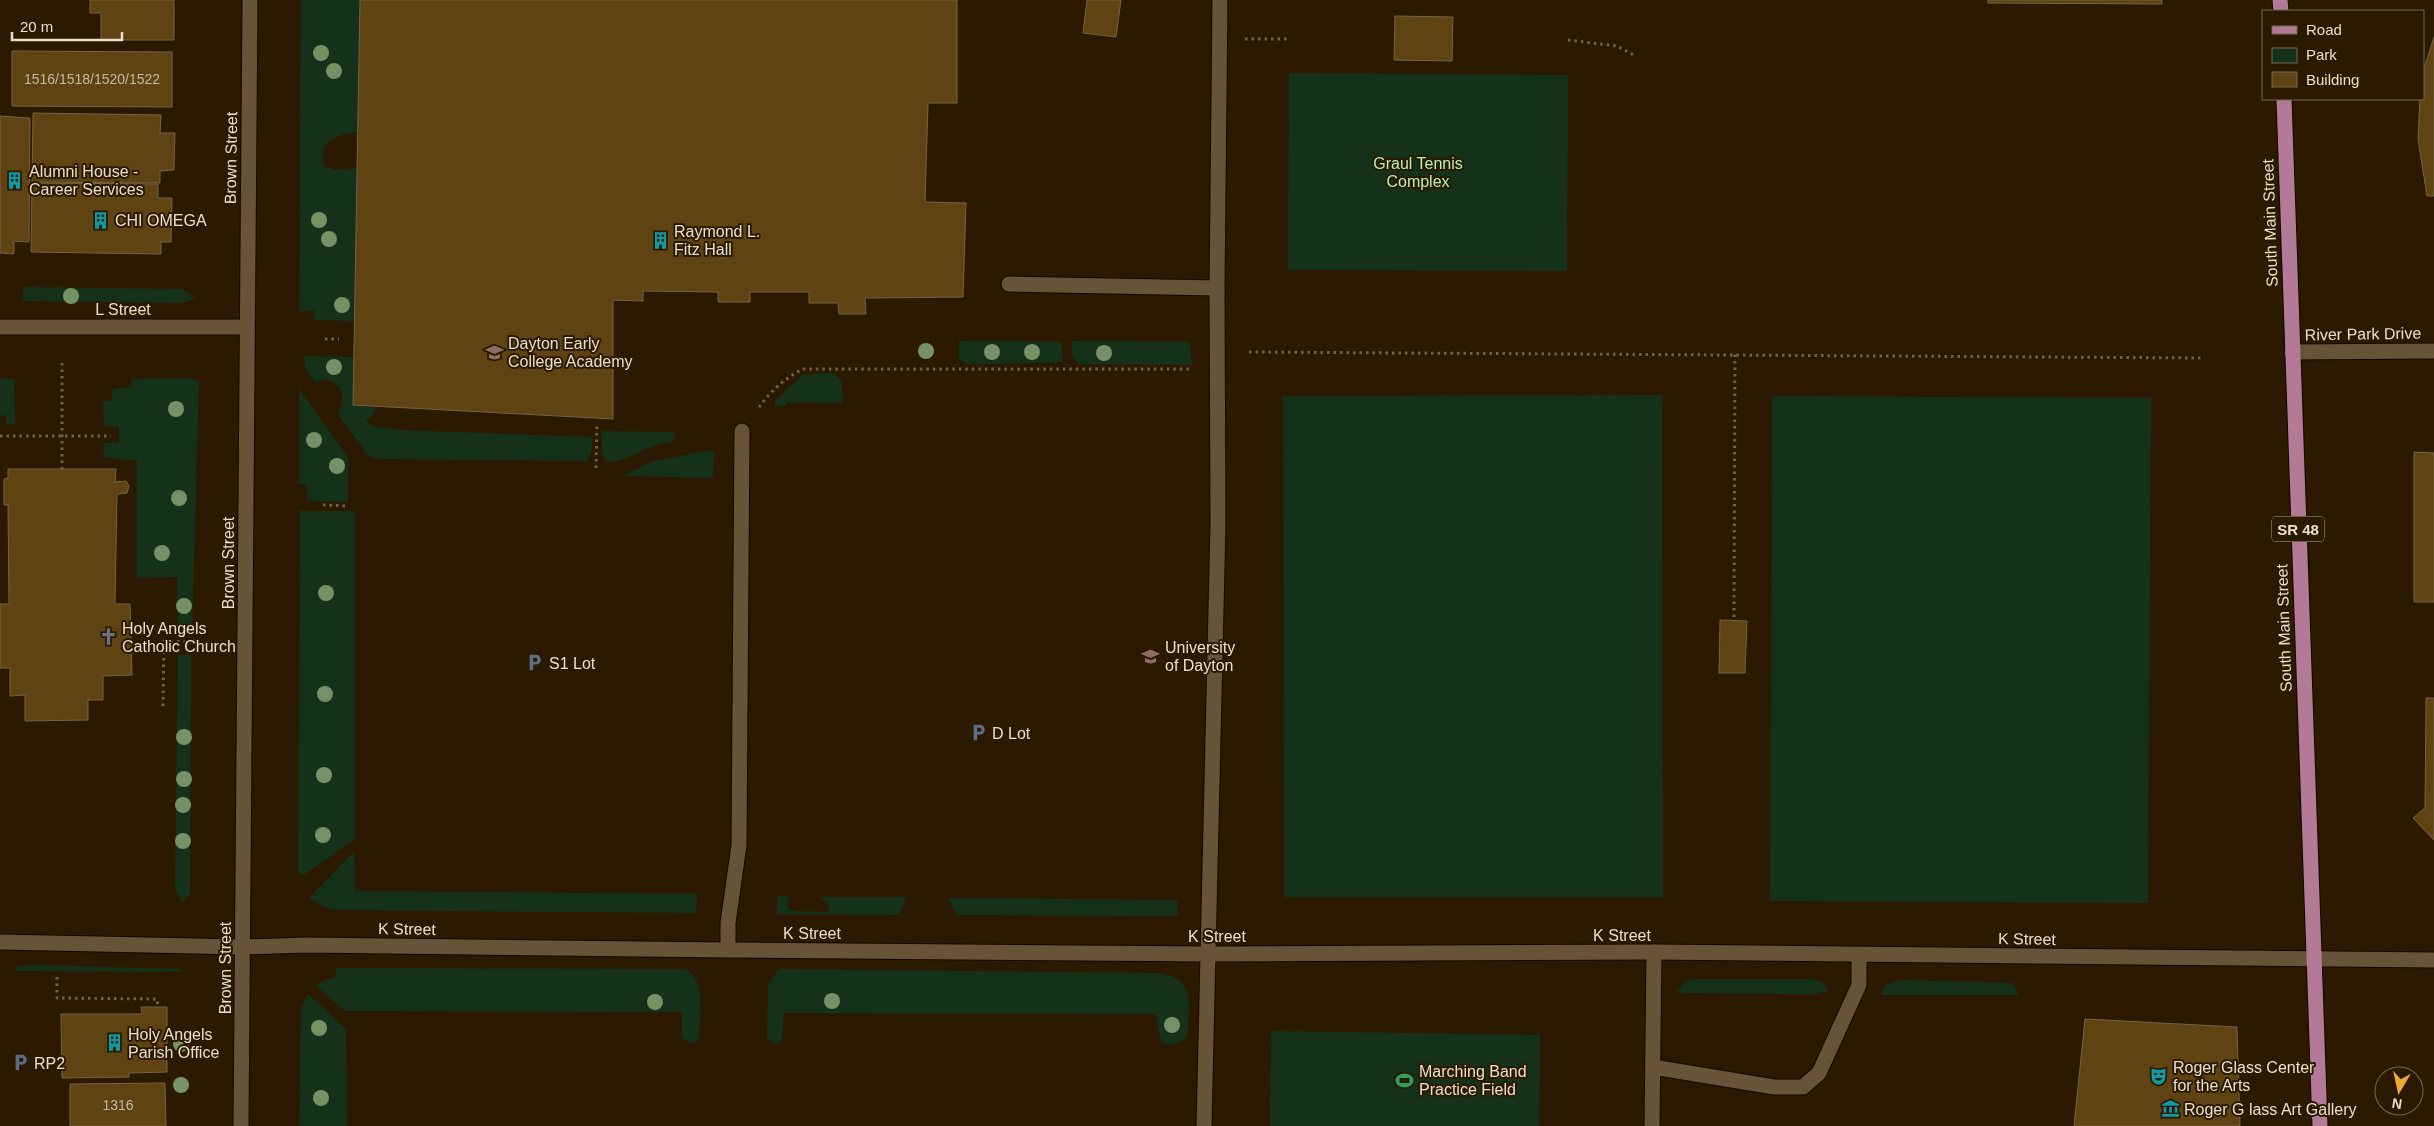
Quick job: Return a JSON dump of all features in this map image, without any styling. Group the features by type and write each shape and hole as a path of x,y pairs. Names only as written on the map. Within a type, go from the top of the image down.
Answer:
{"main road":[{"name":"South Main Street","path":"2284,100 2320,1126"}],"street":[{"name":"Brown Street","path":"241,1126 250,0"},
{"path":"1204,1126 1204,1056 1209,954 1218,524 1217,288 1220,0"},
{"path":"1010,284 1217,288"},
{"name":"L Street","path":"0,327 247,327"},
{"name":"River Park Drive","path":"2292,352 2434,351"},
{"path":"728,950 728,923 739,845 742,431"},
{"name":"K Street","path":"0,942 243,947 306,945 1209,954 1654,952 2434,960"},
{"path":"1652,1126 1654,952"},
{"path":"1653,1067 1774,1087 1803,1087 1819,1073 1859,985 1859,954"}],"path":[{"path":"1219,40 1289,39"},
{"path":"1568,40 1617,46 1634,54"},
{"path":"325,338 339,339"},
{"path":"1250,352 2202,358"},
{"path":"1734,617 1735,354"},
{"path":"62,363 62,469"},
{"path":"758,407 767,396 796,372 803,369 1189,369"},
{"path":"596,423 596,468"},
{"path":"0,436 111,436"},
{"path":"323,505 348,506"},
{"path":"163,706 164,641 192,642"},
{"path":"57,977 57,998 157,999 158,1007"}],"green space":[{"path":"301,0 360,0 358,132 342,135 330,140 326,145 323,157 324,166 335,170 357,168 354,321 315,320 314,310 299,312"},
{"name":"Graul Tennis Complex","path":"1289,73 1568,75 1567,271 1288,270"},
{"path":"23,287 182,289 193,296 194,299 183,303 23,301"},
{"path":"959,341 1061,342 1063,360 1057,363 967,364 959,359"},
{"path":"1072,341 1190,342 1192,365 1080,364 1074,357"},
{"path":"304,356 354,357 353,404 376,407 371,417 366,420 372,426 397,430 591,437 590,455 587,461 379,459 370,457 338,415 342,403 340,388 325,379 316,383 305,369"},
{"path":"833,373 841,380 843,403 786,402 786,406 775,406 775,400 803,375"},
{"path":"0,378 14,379 15,424 6,425 6,416 0,415"},
{"path":"187,378 199,381 192,633 178,632 177,577 137,578 137,461 103,457 104,443 119,443 119,427 104,426 103,401 111,401 113,389 131,387 131,379"},
{"path":"299,389 348,457 348,502 307,501 307,484 299,484"},
{"path":"1662,395 1663,897 1284,897 1283,396"},
{"path":"1772,396 2151,398 2148,903 1770,901"},
{"path":"601,431 675,432 673,441 652,446 614,462 608,462 603,457"},
{"path":"714,450 713,478 623,476 653,461"},
{"path":"300,511 355,511 355,839 304,875 299,874 298,868"},
{"path":"178,655 191,655 190,894 182,903 175,889"},
{"path":"354,852 355,891 697,894 696,913 337,910 326,908 309,898"},
{"path":"777,896 789,897 788,909 794,911 829,912 828,901 821,900 821,897 906,897 901,913 897,915 777,914"},
{"path":"948,898 1177,900 1178,916 957,915"},
{"path":"30,965 181,969 181,972 15,971 18,967"},
{"path":"336,968 684,969 692,974 699,989 701,1009 699,1037 695,1043 690,1043 682,1038 682,1012 345,1011 316,986 322,981 335,978"},
{"path":"779,969 1158,973 1174,977 1181,981 1185,988 1189,1004 1186,1038 1170,1045 1165,1044 1158,1029 1156,1014 784,1013 782,1038 779,1043 774,1044 767,1037 768,984"},
{"path":"1812,979 1822,982 1828,991 1815,994 1681,993 1677,990 1688,980"},
{"path":"1901,980 2013,983 2018,995 1881,995 1885,985"},
{"path":"308,994 346,1029 347,1126 299,1126 301,1013 302,1005"},
{"name":"Marching Band Practice Field","path":"1271,1031 1540,1035 1539,1126 1270,1126"}],"building":[{"path":"90,0 174,0 174,40 101,40 101,13 90,13"},
{"name":"Raymond L. Fitz Hall","path":"360,0 957,0 957,103 928,103 925,202 966,203 963,297 865,298 866,314 839,314 838,303 809,303 809,292 750,292 750,302 718,302 718,292 643,291 643,301 613,300 613,419 353,405"},
{"path":"1087,0 1121,0 1116,37 1083,33"},
{"path":"1988,0 2162,0 2162,4 1988,3"},
{"path":"1395,16 1453,17 1452,61 1394,60"},
{"path":"2434,37 2434,196 2427,196 2418,139 2420,100 2424,100 2424,69"},
{"path":"12,51 172,52 172,107 12,106"},
{"path":"33,113 161,115 160,133 175,133 174,170 160,171 160,183 32,182"},
{"name":"Alumni House - Career Services","path":"0,116 30,118 29,242 14,241 14,254 0,253"},
{"name":"CHI OMEGA","path":"32,183 158,184 158,198 172,198 171,242 161,242 161,254 31,252"},
{"path":"2414,452 2434,453 2434,602 2414,602"},
{"name":"Holy Angels Catholic Church","path":"8,469 116,469 115,482 126,481 129,486 127,493 117,494 115,604 130,604 132,675 103,676 103,700 88,700 88,720 25,721 25,695 10,696 10,668 0,668 0,604 9,604 8,505 4,505 4,479 8,478"},
{"path":"1720,620 1747,621 1745,673 1719,673"},
{"path":"2426,698 2434,698 2434,840 2413,818 2425,808"},
{"name":"Holy Angels Parish Office","path":"141,1007 167,1007 167,1072 129,1073 129,1077 62,1078 61,1014 142,1014"},
{"name":"Roger Glass Center for the Arts","path":"2085,1019 2237,1027 2240,1126 2074,1126"},
{"path":"165,1083 166,1126 70,1126 70,1084"}],"place":[{"name":"Alumni House - Career Services","path":"15,180"},
{"name":"CHI OMEGA","path":"101,220"},
{"name":"Raymond L. Fitz Hall","path":"660,240"},
{"name":"Dayton Early College Academy","path":"494,352"},
{"name":"Holy Angels Catholic Church","path":"108,637"},
{"name":"University of Dayton","path":"1151,656"},
{"name":"S1 Lot","path":"535,663"},
{"name":"D Lot","path":"978,733"},
{"name":"Holy Angels Parish Office","path":"114,1043"},
{"name":"RP2","path":"20,1063"},
{"name":"Roger Glass Center for the Arts","path":"2159,1076"},
{"name":"Marching Band Practice Field","path":"1405,1080"},
{"name":"Roger G lass Art Gallery","path":"2170,1109"}]}
